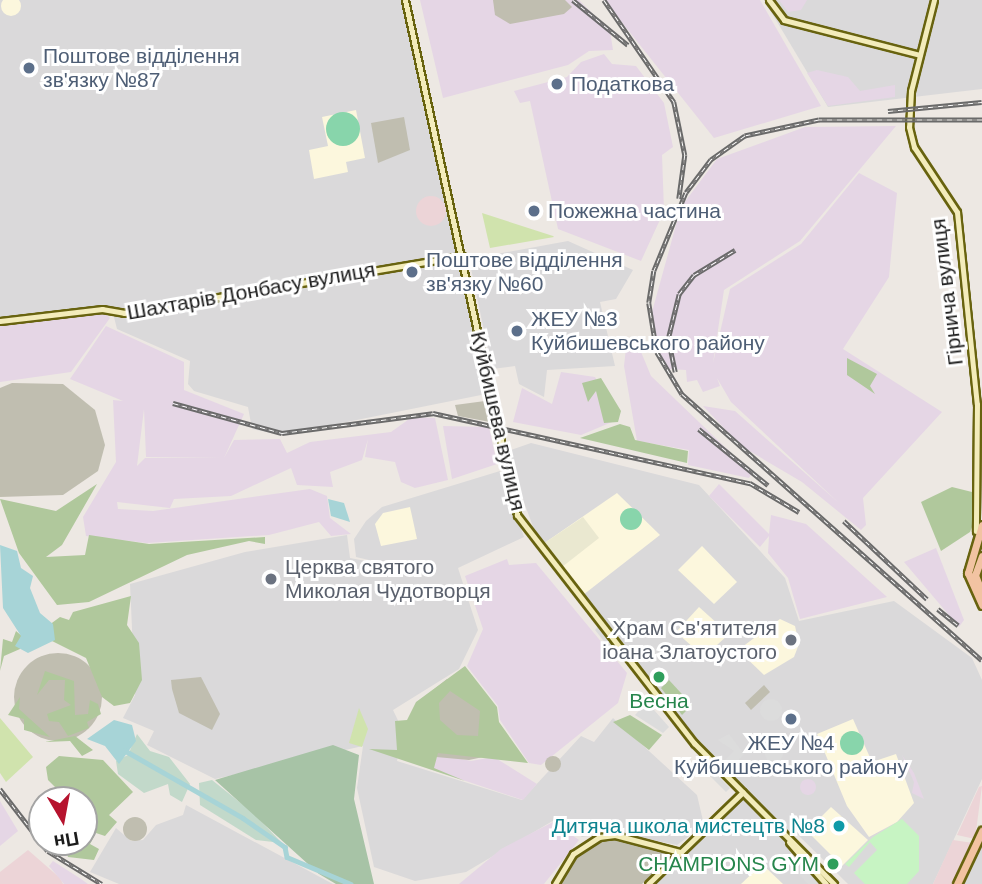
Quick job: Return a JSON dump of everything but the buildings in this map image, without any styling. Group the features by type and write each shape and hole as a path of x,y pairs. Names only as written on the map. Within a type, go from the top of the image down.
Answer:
{"main road":[{"name":"Куйбишева вулиця","path":"405,0 517,515 682,729 786,836 826,884"},
{"path":"769,0 784,20 920,55"},
{"name":"Гірнича вулиця","path":"934,0 913,83 911,137 954,200 959,223 978,469 979,528 969,580 982,605"},
{"name":"Шахтарів Донбасу вулиця","path":"0,321 102,309 119,314 462,256"},
{"name":"Гірнича вулиця","path":"978,469 982,482"},
{"path":"982,556 975,575 982,593"},
{"path":"648,884 743,792"},
{"path":"957,884 982,831"},
{"path":"555,884 582,845 599,837 615,835 680,852"},
{"name":"Куйбишева вулиця","path":"796,849 834,884"}],"shaded area":[{"path":"11,-4 18,-1 21,6 18,13 11,16 4,13 1,6 4,-1"},
{"path":"0,0 404,0 486,394 282,435 252,429 248,407 194,391 188,384 190,361 117,329 113,313 99,307 0,322"},
{"path":"420,0 579,0 610,31 613,50 589,51 568,65 443,98"},
{"path":"493,0 565,0 572,7 564,14 510,24 495,15"},
{"path":"604,0 760,0 821,106 714,138"},
{"path":"764,0 982,0 982,89 828,107"},
{"path":"779,0 807,0 801,10 788,12"},
{"path":"604,54 612,64 636,66 664,103 673,147 662,155 664,211 641,261 558,229 530,101 520,103 514,91 567,77 581,62"},
{"path":"817,70 848,77 860,91 895,85 895,97 828,106 807,73"},
{"path":"356,110 365,158 346,162 348,172 314,179 309,150 328,146 322,117"},
{"path":"404,117 410,150 378,163 371,123"},
{"path":"896,126 800,241 724,290 713,363 730,289 801,244 859,173 897,193 889,277 843,349 942,412 863,498 866,525 861,530 802,482 741,446 703,406 735,411 839,503 731,402 717,378 720,386 703,392 697,380 687,382 686,370 669,369 658,350 652,312 681,207 717,159 805,127"},
{"path":"431,196 442,200 446,211 442,222 431,226 420,222 416,211 420,200"},
{"path":"568,241 633,270 616,299 600,302 615,366 547,370 544,397 519,384 515,366 492,369 469,259"},
{"path":"103,312 110,318 71,372 0,382 0,325"},
{"path":"106,326 184,362 184,390 244,414 224,458 234,440 280,439 287,453 310,442 391,432 412,417 435,418 448,480 415,488 401,482 395,462 365,457 368,439 362,460 330,472 333,487 297,485 291,468 231,496 174,499 170,508 117,502 118,509 153,511 310,489 327,496 330,518 351,534 331,536 319,522 269,535 147,543 86,536 83,517 116,462 113,400 123,401 70,379","holes":["144,409 146,457 222,458 145,458 137,466"]},
{"path":"639,347 651,376 752,473 749,478 688,465 689,450 637,441 624,366 626,348"},
{"path":"561,372 595,377 619,419 581,435 513,422 522,388 552,404"},
{"path":"12,383 63,384 95,410 105,445 98,471 63,495 0,497 0,388"},
{"path":"485,401 490,422 458,416 455,405"},
{"path":"443,426 489,427 497,464 452,479"},
{"path":"531,443 699,485 785,578 799,621 894,601 972,658 982,680 982,779 933,884 848,884 796,833 791,837 692,733 537,537 505,452"},
{"path":"500,471 524,537 458,568 478,630 459,669 393,710 403,731 397,761 522,800 581,736 594,742 613,718 697,795 704,825 677,845 614,832 582,837 556,819 466,872 415,881 374,867 357,788 363,746 215,779 147,745 154,731 123,718 135,695 130,584 245,552 347,535 350,558 412,570 356,557 354,539 366,521 382,507"},
{"path":"719,484 769,534 771,515 806,524 887,597 800,619 788,578 768,553 769,536 760,547 709,496"},
{"path":"617,493 660,535 583,595 543,544"},
{"path":"410,507 417,539 381,546 375,524 383,513"},
{"path":"583,517 599,538 562,567 543,544"},
{"path":"702,546 737,582 714,604 678,570"},
{"path":"936,548 964,620 959,627 904,562"},
{"path":"507,559 509,565 536,563 627,673 618,703 541,765 529,763 500,720 498,706 467,666 483,629 465,576"},
{"path":"699,607 729,634 704,657 676,632"},
{"path":"780,619 795,626 799,644 794,657 764,675 738,650"},
{"path":"599,626 623,657 619,660 595,630"},
{"path":"49,653 67,653 83,660 95,672 102,688 102,706 95,722 83,734 67,741 49,741 33,734 21,722 14,706 14,688 21,672 33,660"},
{"path":"201,677 220,714 212,730 179,713 172,689 171,680"},
{"path":"468,678 497,754 469,760 425,756 422,699 447,679"},
{"path":"764,685 770,692 751,710 745,703"},
{"path":"771,699 779,702 782,710 779,718 771,721 763,718 760,710 763,702"},
{"path":"647,702 669,727 663,733 635,715"},
{"path":"853,719 872,762 896,754 914,803 897,822 869,837 847,806 817,734"},
{"path":"729,734 744,754 731,768 724,761 734,751 718,740"},
{"path":"774,745 780,748 783,754 780,760 774,763 768,760 765,754 768,748"},
{"path":"439,754 471,761 494,757 537,784 523,800 430,769"},
{"path":"902,755 914,773 924,799 912,793 914,782"},
{"path":"553,756 559,758 559,770 553,772 547,770 545,764 547,758"},
{"path":"707,765 730,788 726,792 703,769"},
{"path":"808,779 814,781 814,793 808,795 802,793 800,787 802,781"},
{"path":"982,786 975,839 957,835 979,787"},
{"path":"744,797 824,884 651,884 742,798"},
{"path":"0,801 18,831 0,846"},
{"path":"186,805 333,884 119,884 90,872 116,828 131,841 143,840 156,825 183,815"},
{"path":"831,807 868,840 842,866 807,831"},
{"path":"135,817 144,820 147,829 144,838 135,841 126,838 123,829 126,820"},
{"path":"553,822 579,840 544,884 459,884 501,849"},
{"path":"982,837 982,884 960,884"},
{"path":"619,839 667,853 665,861 642,884 559,884 578,854 596,841"},
{"path":"953,840 973,843 953,884 933,884"},
{"path":"28,850 28,856 35,856 60,878 63,884 0,884 0,872"},
{"path":"53,861 88,884 64,884 49,866"},
{"path":"798,862 819,884 808,884 792,867"},
{"path":"762,864 783,884 741,884"}],"green space":[{"path":"343,112 355,117 360,129 355,141 343,146 331,141 326,129 331,117"},
{"path":"482,213 553,236 554,237 490,248"},
{"path":"847,358 877,374 870,386 875,394 847,375"},
{"path":"601,378 621,411 618,422 604,423 596,391 588,402 582,383"},
{"path":"620,424 630,427 635,440 688,451 687,463 580,438"},
{"path":"97,484 62,545 46,557 85,555 89,535 149,544 265,537 265,544 249,541 187,555 89,602 57,605 19,553 0,499 56,511"},
{"path":"952,487 972,492 974,522 970,532 941,551 921,502"},
{"path":"631,508 641,515 642,519 635,529 631,530 621,523 620,519 627,509"},
{"path":"131,596 127,625 139,643 142,680 130,703 114,706 102,697 86,658 52,641 45,628 60,617 69,620 73,612"},
{"path":"16,631 23,637 20,649 4,656 0,671 3,639 12,642"},
{"path":"465,666 497,707 499,722 528,763 438,753 434,768 465,781 369,749 397,750 395,721 407,720 416,702","holes":["450,691 480,711 478,736 457,735 440,720 439,703"]},
{"path":"45,671 74,681 75,715 88,714 90,700 98,704 101,714 87,722 89,728 68,736 59,722 49,721 47,714 71,705 64,700 65,680 49,680 37,695"},
{"path":"669,680 692,705 682,715 661,688"},
{"path":"20,697 19,709 50,737 24,730 24,719 8,715"},
{"path":"359,708 368,729 362,747 349,743"},
{"path":"630,715 662,735 649,750 613,722"},
{"path":"0,718 33,757 6,782 0,773"},
{"path":"852,731 860,735 864,743 860,751 852,755 844,751 840,743 844,735"},
{"path":"137,734 150,751 169,757 190,784 182,802 170,795 168,784 144,793 118,774 116,761 128,755"},
{"path":"75,736 93,750 82,756 70,741 45,742"},
{"path":"333,745 359,755 354,799 374,884 336,884 319,874 215,780"},
{"path":"59,756 103,760 133,792 109,815 117,822 105,836 98,834 98,786 54,786 48,780 46,767"},
{"path":"212,780 252,812 282,843 256,840 200,805 199,783"},
{"path":"902,819 919,836 919,871 907,884 865,884 854,873 877,850 870,842 849,867 845,864 873,837"},
{"path":"68,856 96,856 94,860"}],"water":[{"path":"328,499 344,503 350,522 331,516"},
{"path":"0,545 17,551 21,568 33,576 30,588 40,613 53,624 55,640 28,653 15,646 21,636 3,608"},
{"path":"114,720 132,725 136,741 119,764 105,746 87,739"}],"waterway":[{"path":"124,750 243,818 285,847 287,857 351,884"}],"railway":[{"path":"573,0 628,45"},
{"path":"604,0 674,102 685,155 679,199"},
{"path":"888,111 982,102"},
{"path":"982,120 819,120 745,136 711,160 686,193 654,271 649,303 657,352 682,394 982,660"},
{"path":"675,372 668,339 679,294 694,275 735,250"},
{"path":"173,403 282,433 433,413 750,483 799,512"},
{"path":"699,429 768,485"},
{"path":"844,521 927,599"},
{"path":"938,609 958,625"},
{"path":"0,789 48,851 102,884"}],"place":[{"name":"Поштове відділення зв'язку №87","path":"29,68"},
{"name":"Податкова","path":"557,84"},
{"name":"Пожежна частина","path":"534,211"},
{"name":"Поштове відділення зв'язку №60","path":"412,272"},
{"name":"ЖЕУ №3 Куйбишевського району","path":"517,331"},
{"name":"Церква святого Миколая Чудотворця","path":"271,579"},
{"name":"Храм Св'ятителя іоана Златоустого","path":"791,640"},
{"name":"Весна","path":"659,677"},
{"name":"ЖЕУ №4 Куйбишевського району","path":"791,719"},
{"name":"Дитяча школа мистецтв №8","path":"839,826"},
{"name":"CHAMPIONS GYM","path":"833,864"}]}
